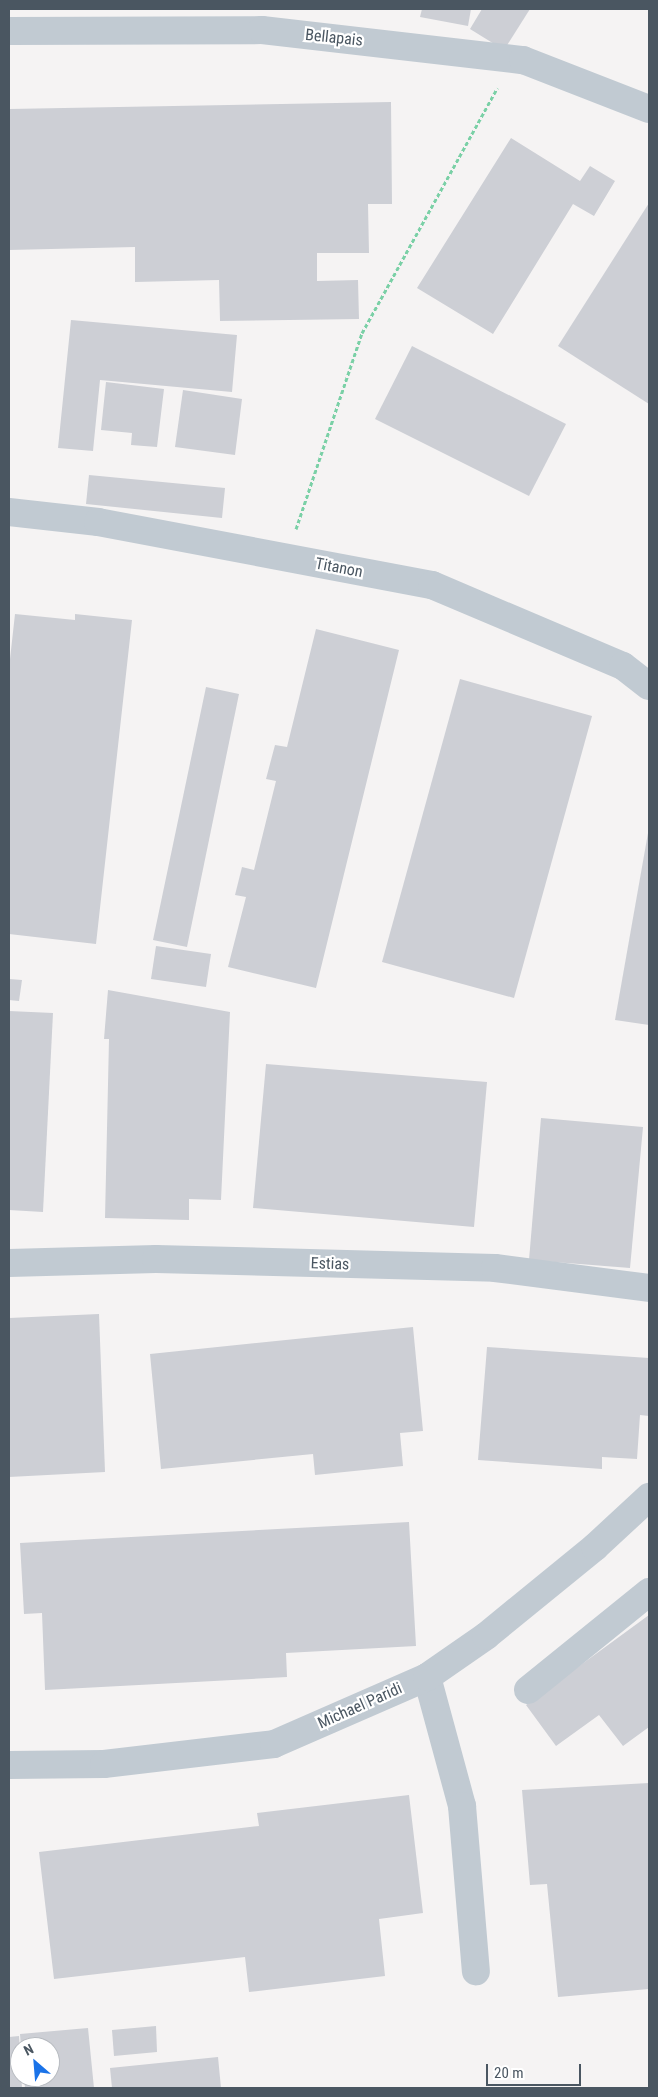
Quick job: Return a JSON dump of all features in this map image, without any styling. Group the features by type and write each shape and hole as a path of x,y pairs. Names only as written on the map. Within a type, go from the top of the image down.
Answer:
{"street":[{"name":"Bellapais","path":"9,31 262,30 516,59 523,60 649,110"},
{"name":"Titanon","path":"9,512 98,522 432,585 623,666 649,686"},
{"name":"Estias","path":"9,1263 156,1258 496,1268 649,1288"},
{"name":"Michael Paridi","path":"9,1766 104,1764 274,1744 427,1677 486,1636 595,1547 649,1497"},
{"path":"528,1690 649,1592"},
{"path":"427,1677 462,1806 476,1971"}],"path":[{"path":"286,558 362,333 479,119 516,59"}],"building":[{"path":"422,9 471,9 468,26 420,17"},
{"path":"482,9 530,9 504,50 470,29"},
{"path":"391,102 392,204 368,204 369,253 317,253 317,281 358,280 359,319 220,321 219,280 135,282 135,247 9,250 9,109"},
{"path":"511,138 580,181 590,166 615,181 594,216 573,204 493,334 417,288"},
{"path":"649,203 649,404 558,346"},
{"path":"71,320 237,335 232,392 100,380 93,451 58,448"},
{"path":"412,346 566,424 529,496 375,419"},
{"path":"106,382 164,389 157,447 131,445 132,433 101,430"},
{"path":"183,390 242,399 235,455 175,447"},
{"path":"89,475 225,488 222,518 86,504"},
{"path":"15,614 75,620 75,614 132,620 96,944 9,934 9,668"},
{"path":"316,629 399,650 316,988 228,967 246,897 235,895 242,867 254,870 276,781 266,779 275,745 287,747"},
{"path":"460,679 592,716 514,998 382,962"},
{"path":"206,687 239,694 187,947 153,940"},
{"path":"649,833 649,1025 615,1020"},
{"path":"156,946 211,954 206,987 151,979"},
{"path":"9,979 22,980 19,1001 9,1000"},
{"path":"108,990 230,1012 221,1200 189,1199 189,1220 105,1218 109,1039 104,1039"},
{"path":"9,1011 53,1013 43,1212 9,1210"},
{"path":"266,1064 487,1082 474,1227 253,1208"},
{"path":"541,1118 643,1127 630,1268 529,1260"},
{"path":"99,1314 105,1472 9,1477 9,1318"},
{"path":"413,1327 423,1431 400,1433 403,1466 315,1475 313,1454 161,1469 150,1354"},
{"path":"487,1347 649,1358 649,1416 640,1415 637,1459 602,1457 602,1469 478,1460"},
{"path":"409,1522 416,1646 286,1653 287,1677 45,1690 42,1613 24,1614 20,1543"},
{"path":"649,1615 649,1727 623,1746 599,1715 556,1746 526,1705"},
{"path":"649,1783 649,1989 558,1997 547,1884 530,1885 522,1790"},
{"path":"409,1795 423,1913 379,1919 385,1976 249,1992 245,1957 54,1979 39,1852 259,1826 257,1813"},
{"path":"156,2026 157,2052 114,2056 112,2030"},
{"path":"88,2028 94,2088 25,2088 60,2087 60,2037 20,2037 20,2034"},
{"path":"19,2036 19,2037 10,2037 10,2087 22,2088 9,2088 9,2037"},
{"path":"218,2057 221,2088 112,2088 110,2068"}]}
